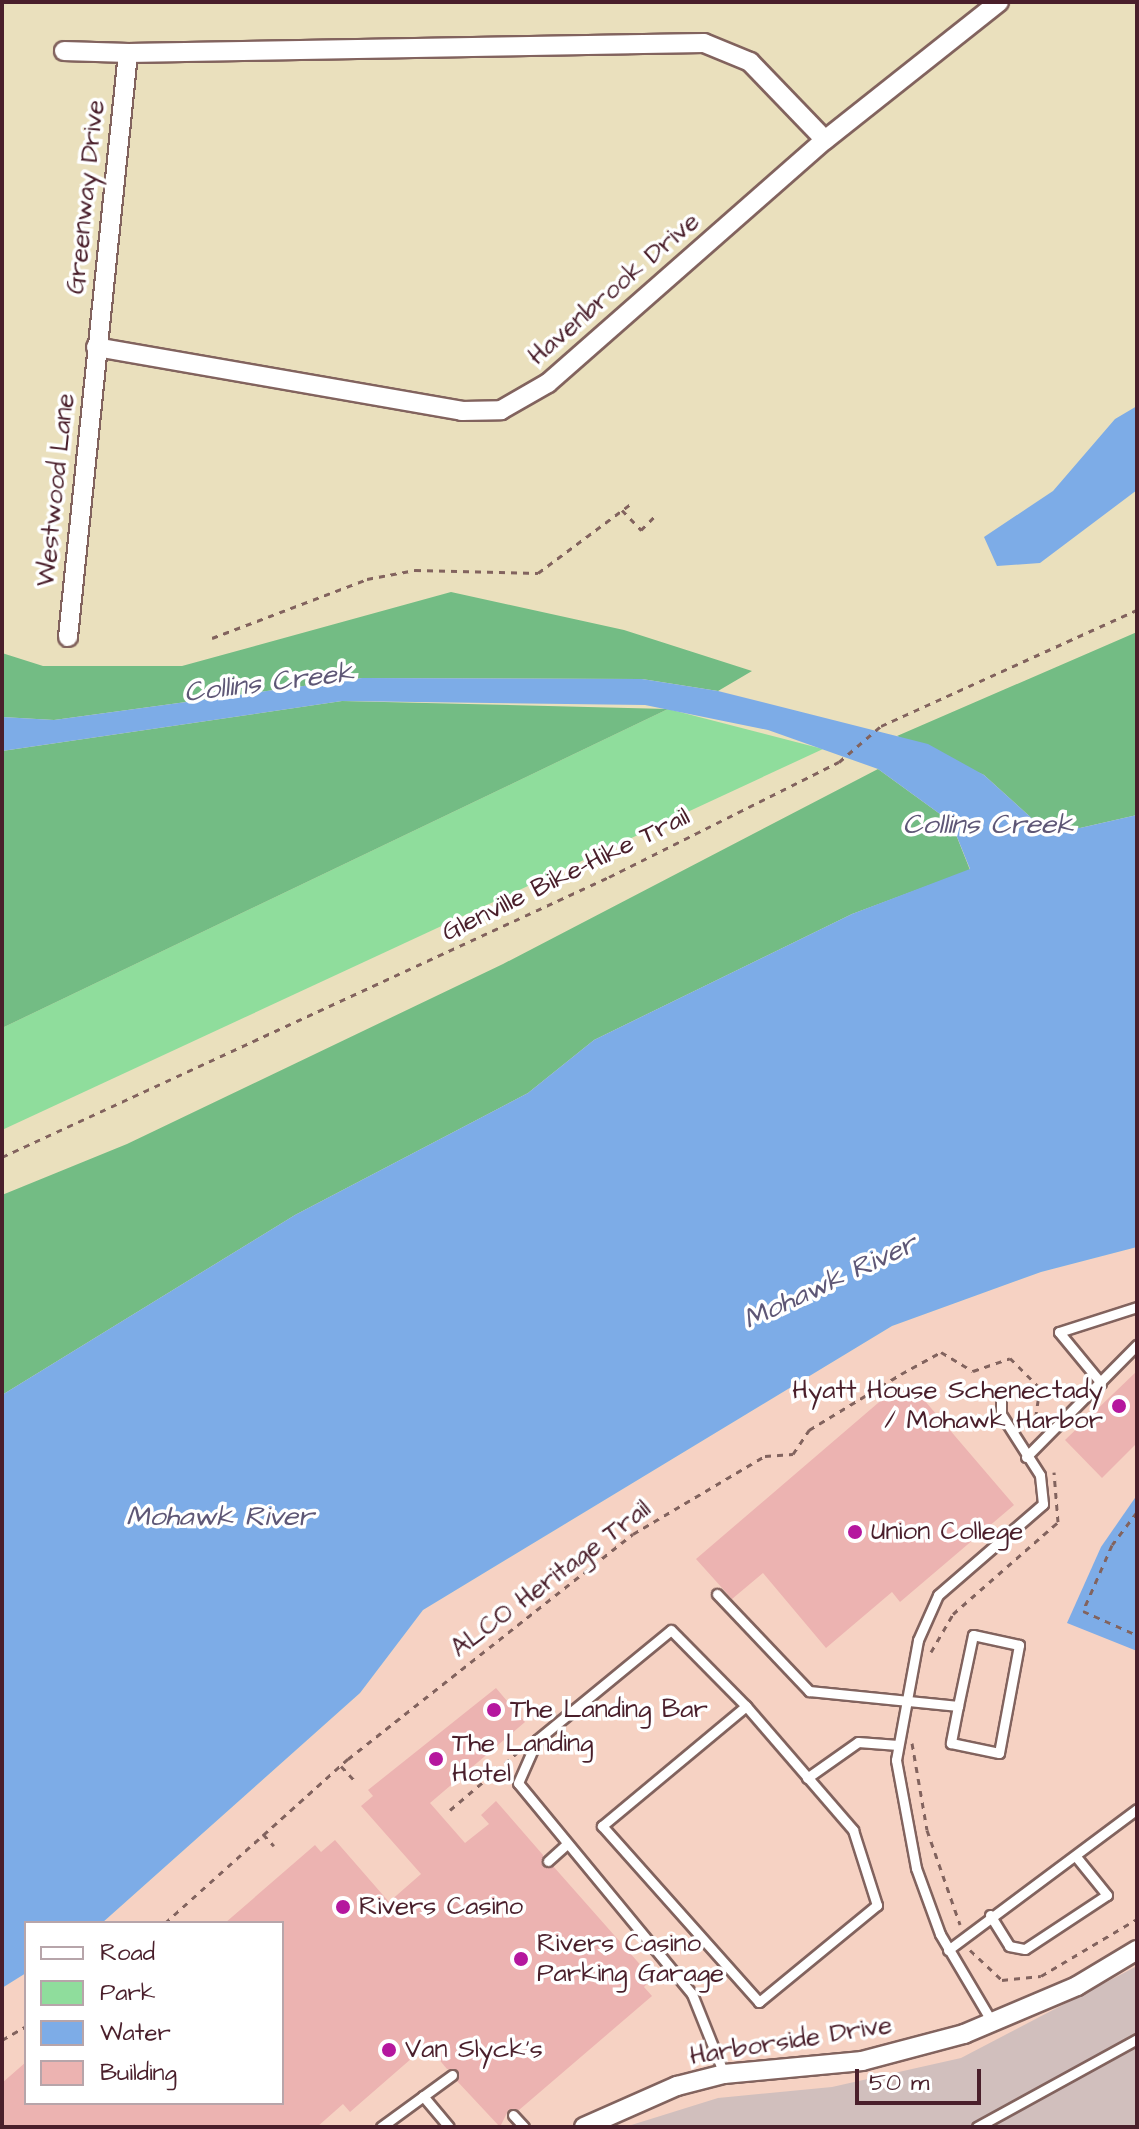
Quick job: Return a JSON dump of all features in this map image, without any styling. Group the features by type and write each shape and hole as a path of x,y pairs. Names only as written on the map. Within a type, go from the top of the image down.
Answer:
{"street":[{"name":"Havenbrook Drive","path":"96,347 462,411 501,410 548,383 825,140 999,2"},
{"path":"64,51 128,53 704,43 750,62 825,140"},
{"name":"Greenway Drive","path":"96,347 128,53"},
{"name":"Westwood Lane","path":"68,637 96,347"},
{"name":"Harborside Drive","path":"584,2127 677,2086 724,2074 862,2061 992,2022 1137,1950"}],"lane":[{"path":"1101,1383 1059,1332 1137,1307"},
{"path":"1026,1457 1137,1345"},
{"path":"992,2022 948,1950 916,1868 898,1745 918,1640 938,1595 1037,1517 1043,1489 1005,1424 1001,1395"},
{"path":"717,1594 809,1691 829,1698 906,1697 958,1706"},
{"path":"724,2074 692,1994 566,1845 518,1783 531,1752 671,1630 746,1706 853,1830 877,1905 759,2002 602,1826 746,1706"},
{"path":"973,1635 1019,1645 999,1753 951,1743 958,1706 973,1635"},
{"path":"807,1778 858,1742 898,1745"},
{"path":"948,1950 966,1939 990,1915 1077,1858 1137,1809"},
{"path":"548,1861 566,1845"},
{"path":"990,1915 1009,1946 1037,1941 1107,1895 1077,1858"},
{"path":"977,2127 1137,2039"},
{"path":"381,2127 452,2075"},
{"path":"423,2096 449,2127"},
{"path":"513,2115 524,2127"}],"path":[{"path":"212,638 302,600 403,572 538,573 632,503"},
{"path":"622,510 641,530 656,515"},
{"name":"Glenville Bike-Hike Trail","path":"2,1157 452,952 839,762 881,726 1137,610"},
{"name":"ALCO Heritage Trail","path":"167,1921 341,1766 633,1534 765,1456 793,1454 809,1430 941,1352 973,1371 992,1359 1027,1367 1040,1388 1028,1428 1061,1493 1058,1522 953,1614 929,1657"},
{"path":"1137,1512 1112,1545 1083,1611 1137,1635"},
{"path":"900,1727 914,1747 927,1830 966,1939 1002,1980 1041,1976 1137,1919"},
{"path":"450,1810 522,1748"},
{"path":"341,1766 357,1783"},
{"path":"263,1833 274,1846"},
{"path":"2,2040 24,2027"}],"shaded area":[{"path":"1137,1247 1137,2127 2,2127 2,1988 24,1974 24,2105 284,2105 284,1921 104,1921 360,1693 423,1610 892,1326 1041,1272"},
{"path":"1137,1966 1137,2127 625,2127 718,2098 832,2087 961,2058"}],"green space":[{"path":"451,592 624,630 752,671 718,691 642,679 362,678 54,720 2,717 2,653 43,666 182,666"},
{"path":"1137,632 1137,815 1080,828 1036,822 984,775 897,736"},
{"path":"342,701 668,709 2,1028 2,751"},
{"path":"668,709 823,749 2,1130 2,1028"},
{"path":"878,769 951,822 970,870 852,914 594,1040 528,1093 295,1215 2,1395 2,1195 127,1144 503,964"}],"water":[{"path":"1137,406 1137,490 1040,563 997,566 984,537 1053,491 1115,419"},
{"name":"Mohawk River","path":"362,678 642,679 718,691 928,744 984,775 1036,822 1080,828 1137,815 1137,1247 1041,1272 892,1326 423,1610 360,1693 104,1921 24,1921 24,1974 2,1988 2,1395 295,1215 528,1093 594,1040 852,914 970,869 951,822 878,769 768,730 645,705 342,701 2,751 2,717 54,720"},
{"path":"1137,1495 1137,1651 1067,1623 1101,1547"}],"building":[{"name":"Hyatt House Schenectady / Mohawk Harbor","path":"1137,1371 1137,1443 1102,1478 1065,1440"},
{"name":"Union College","path":"899,1385 906,1392 913,1387 1014,1505 900,1602 892,1592 826,1648 763,1573 732,1599 696,1559"},
{"path":"496,1688 525,1722 430,1803 465,1843 489,1824 481,1815 496,1801 543,1855 543,1866 553,1866 652,1978 644,1987 652,1996 519,2110 509,2109 500,2127 457,2081 458,2070 447,2069 427,2045 350,2112 343,2104 317,2127 2,2127 2,2083 24,2064 24,2105 284,2105 284,1921 227,1921 315,1845 321,1852 335,1840 389,1902 421,1874 361,1806 373,1796 368,1790"}],"place":[{"name":"Hyatt House Schenectady / Mohawk Harbor","path":"1119,1406"},
{"name":"Union College","path":"855,1532"},
{"name":"The Landing Bar","path":"494,1710"},
{"name":"The Landing Hotel","path":"436,1759"},
{"name":"Rivers Casino","path":"343,1907"},
{"name":"Rivers Casino Parking Garage","path":"521,1959"},
{"name":"Van Slyck's","path":"389,2050"}],"water label":[{"name":"Collins Creek","path":"269,683"},
{"name":"Collins Creek","path":"988,825"}]}
